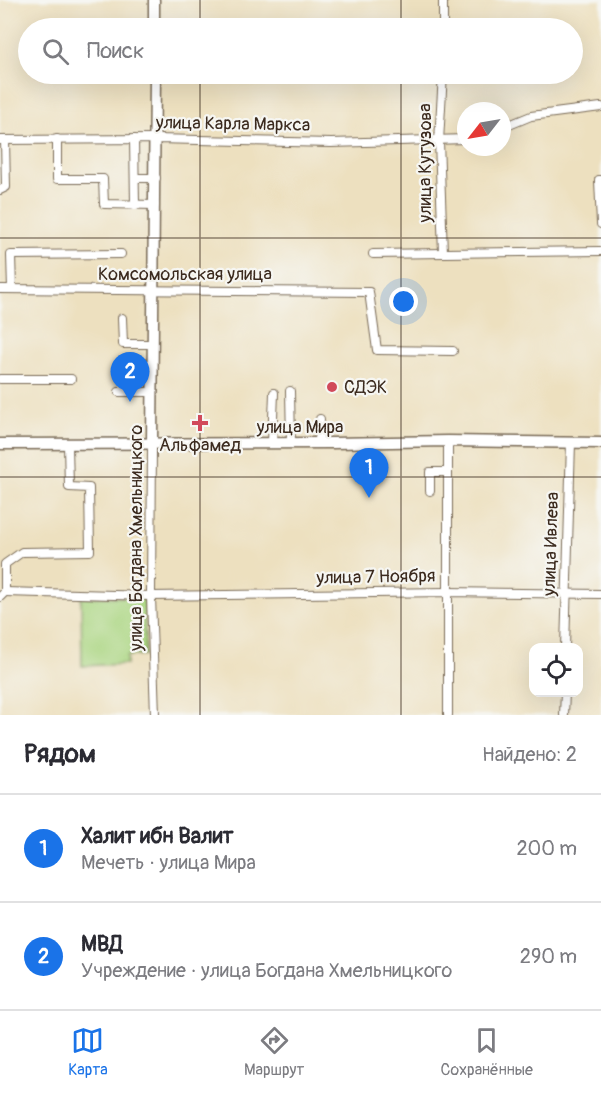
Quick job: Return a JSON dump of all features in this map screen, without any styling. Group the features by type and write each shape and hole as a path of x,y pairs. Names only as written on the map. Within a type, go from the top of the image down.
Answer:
{"main road":[{"path":"154,0 154,18"},
{"name":"улица Богдана Хмельницкого","path":"152,444 155,84"},
{"name":"улица Мира","path":"0,444 448,441 601,443"}],"street":[{"path":"443,0 443,18"},
{"name":"улица Кутузова","path":"442,84 439,141 443,253"},
{"path":"511,124 531,116 601,107"},
{"path":"57,139 57,179 104,179 104,204 155,205"},
{"path":"134,139 135,205"},
{"name":"улица Карла Маркса","path":"2,140 156,139 331,143 457,140"},
{"path":"0,190 6,187 2,140"},
{"path":"135,178 156,178"},
{"path":"601,180 599,180 601,224"},
{"path":"373,254 601,251"},
{"path":"12,289 12,255 121,254"},
{"name":"Комсомольская улица","path":"0,289 369,292 377,350 453,351"},
{"path":"122,318 123,344 153,344"},
{"path":"0,379 71,380"},
{"path":"290,391 291,443"},
{"path":"119,392 153,392"},
{"path":"272,443 274,393"},
{"path":"319,443 320,420"},
{"path":"447,715 448,441"},
{"name":"улица Ивлева","path":"565,643 571,442"},
{"path":"2,594 5,564 22,552 90,551 89,488 69,487 68,444"},
{"name":"улица Богдана Хмельницкого","path":"152,444 151,596 155,715"},
{"path":"430,491 430,472 447,472"},
{"name":"улица 7 Ноября","path":"2,594 151,596 447,592 601,594"},
{"path":"564,715 565,697"}],"green space":[{"path":"81,597 145,597 145,655 127,656 127,664 82,666"}],"place":[{"name":"СДЭК","path":"332,387"},
{"name":"МВД","path":"130,402"},
{"name":"Альфамед","path":"200,423"},
{"name":"Халит ибн Валит","path":"369,498"}]}
